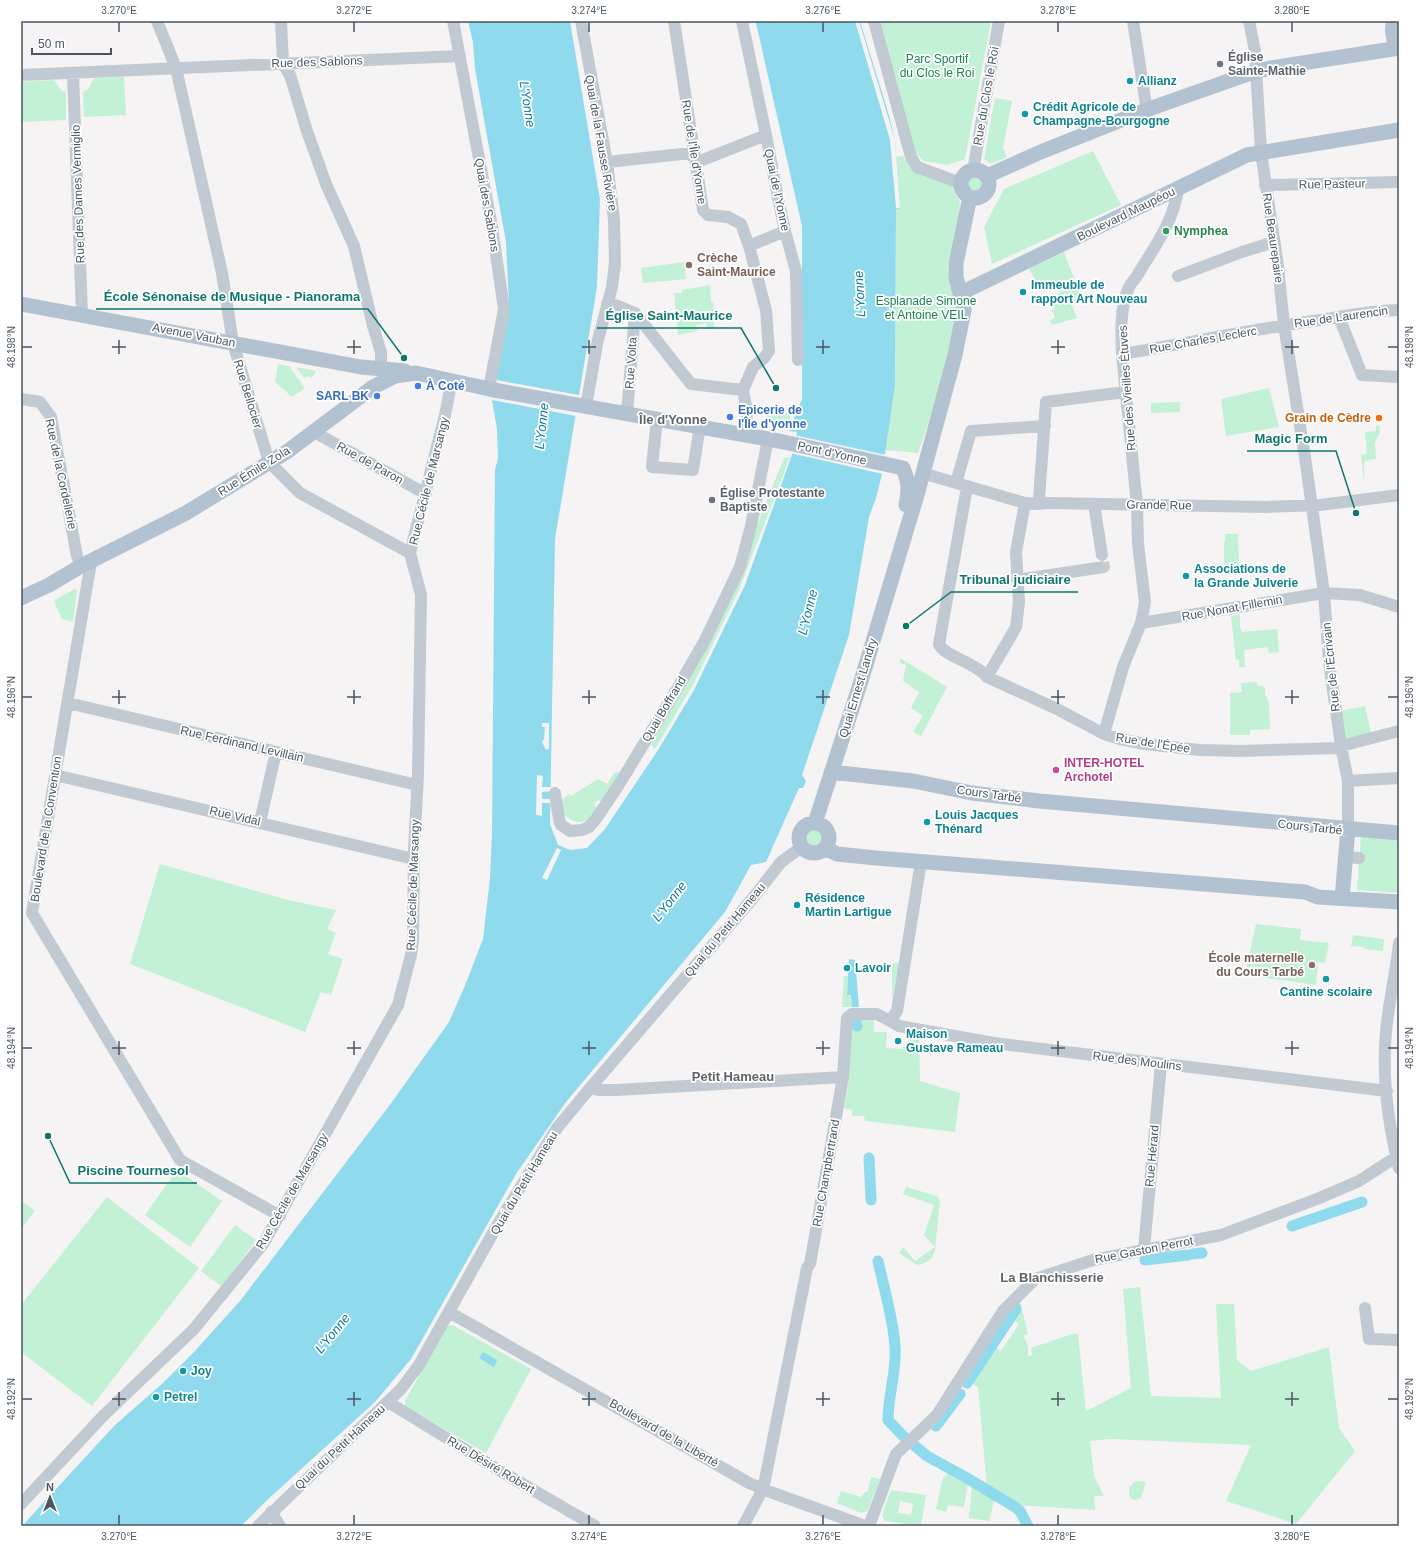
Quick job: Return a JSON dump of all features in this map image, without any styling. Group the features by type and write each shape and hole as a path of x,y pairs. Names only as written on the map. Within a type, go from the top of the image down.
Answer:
{"main road":[{"path":"974,176 989,185 986,193 978,197 970,196 964,192 974,176 1043,151 1149,109 1263,70 1397,48 1392,35 1394,21"},
{"name":"Boulevard Maupéou","path":"961,293 1247,155 1399,130"},
{"path":"900,468 913,463 922,451 937,419 964,316 961,293 956,277 956,263 970,196"},
{"name":"Avenue Vauban","path":"21,304 374,368 416,373"},
{"path":"372,387 370,375 374,368"},
{"name":"Rue Émile Zola","path":"21,598 49,585 86,564 179,517 269,462 314,432 372,387 388,378 416,373 491,389 627,414"},
{"name":"Pont d'Yonne","path":"627,414 768,439 900,468"},
{"name":"Quai Ernest Landry","path":"815,823 862,678 937,419"},
{"name":"Quai Ernest Landry","path":"899,552 908,493 908,482 900,468"},
{"name":"Cours Tarbé","path":"831,772 913,781 972,793 1031,800 1348,829 1352,857 1342,898"},
{"path":"810,823 815,823 824,826 829,834 829,839 825,848 815,853 802,847 799,838 802,829 810,823"},
{"path":"1348,829 1399,833"},
{"path":"825,848 837,854 921,862 1305,892 1318,897 1399,902"}],"street":[{"name":"Rue Bellocier","path":"157,21 176,68 222,273 233,343 269,462 300,493 410,553"},
{"path":"281,21 283,64 290,75 307,131 326,184 354,246 373,326 381,352 374,368"},
{"name":"Quai des Sablons","path":"453,21 492,227 504,309 491,389"},
{"name":"Quai de la Fausse Rivière","path":"581,21 607,162 614,220 615,263 612,287 582,406"},
{"name":"Rue de l'Île d'Yonne","path":"674,21 703,210 705,213 713,216 728,216 740,224 749,246 766,310 769,351 764,358 753,367 743,390"},
{"name":"Quai de l'Yonne","path":"742,21 785,231 796,271 798,360"},
{"path":"874,21 911,157 917,167 955,181 974,176"},
{"name":"Rue du Clos le Roi","path":"974,176 999,21"},
{"path":"1132,21 1146,105 1149,109"},
{"name":"Rue Beaurepaire","path":"1249,21 1255,51 1263,70 1261,152 1284,325 1312,506"},
{"name":"Rue des Sablons","path":"176,68 459,56"},
{"path":"21,75 73,74 176,68"},
{"name":"Rue des Dames Vermiglio","path":"73,74 82,315"},
{"path":"607,162 682,154 689,154 700,161 766,135"},
{"name":"Rue Pasteur","path":"1266,185 1399,182"},
{"name":"Rue des Vieilles Étuves","path":"1104,734 1123,667 1141,623 1145,602 1138,544 1137,505 1122,354 1121,332 1123,313 1130,286 1168,224 1175,206 1178,189"},
{"path":"749,246 785,231"},
{"path":"1178,276 1242,252 1274,242"},
{"path":"607,303 635,313 691,384 743,390 748,412 745,435"},
{"name":"Rue de Laurencin","path":"1284,325 1368,312 1399,310"},
{"name":"Rue Volta","path":"627,414 635,313"},
{"path":"1339,317 1362,375 1399,377"},
{"name":"Rue Charles Leclerc","path":"1122,354 1196,342 1284,325"},
{"name":"Rue Cécile de Marsangy","path":"21,1504 103,1416 194,1329 263,1244 398,1005 411,955 413,940 421,595 410,553 426,494 452,380"},
{"path":"987,677 1016,627 1019,602 1016,552 1031,503 1038,500 1046,402 1125,392"},
{"name":"Rue de la Cordellerie","path":"21,399 40,402 51,417 77,556 86,564"},
{"path":"657,419 652,467 693,470 700,426"},
{"path":"962,485 971,431 1045,426"},
{"name":"Rue de Paron","path":"314,432 426,494"},
{"name":"Quai Boffrand","path":"555,793 558,819 561,825 570,831 582,830 588,827 596,819 624,778 704,642 740,567 751,526 768,439"},
{"name":"Grande Rue","path":"922,474 1031,503 1265,507 1312,506 1399,495"},
{"name":"Rue de l'Épée","path":"962,485 939,641 940,647 944,651 980,669 987,677 1057,709 1104,734 1145,744 1200,750 1240,751 1322,749 1337,748 1399,732"},
{"path":"1094,504 1102,555"},
{"name":"Rue de l'Écrivain","path":"1312,506 1324,593 1329,662 1341,746 1348,781 1348,829"},
{"name":"Boulevard de la Convention","path":"86,564 68,703 27,912 180,1160 280,1216"},
{"path":"1017,580 1097,568"},
{"name":"Rue Nonat Fillemin","path":"1141,623 1324,593 1360,595 1399,607"},
{"name":"Rue Ferdinand Levillain","path":"68,703 417,785"},
{"path":"260,822 276,752"},
{"name":"Rue Vidal","path":"55,775 414,859"},
{"path":"1348,781 1399,778"},
{"name":"Quai du Petit Hameau","path":"258,1526 401,1390 419,1365 498,1224 557,1128 590,1087 725,931 781,862 802,847"},
{"path":"890,1021 896,1012 921,862"},
{"path":"1398,1163 1395,1132 1387,1092 1385,1048 1386,1030 1399,947"},
{"name":"Rue Champbertrand","path":"744,1526 763,1489 774,1443 807,1268 810,1264 843,1077 847,1018 856,1014 877,1014 890,1021"},
{"name":"Rue des Moulins","path":"890,1021 900,1026 994,1043 1387,1092"},
{"name":"Rue Hérard","path":"1144,1249 1160,1064"},
{"path":"590,1087 598,1090 616,1090 843,1077"},
{"name":"Rue Gaston Perrot","path":"869,1526 896,1454 936,1416 1003,1311 1035,1279 1093,1260 1222,1235 1317,1199 1398,1163"},
{"path":"1365,1308 1369,1340 1399,1340"},
{"name":"Boulevard de la Liberté","path":"449,1312 749,1483 865,1526"},
{"name":"Rue Désiré Robert","path":"388,1402 502,1472 595,1526"},
{"path":"271,1512 280,1526"}],"green space":[{"name":"Parc Sportif du Clos le Roi","path":"878,21 991,21 965,159 947,165 924,161 914,152"},
{"path":"124,77 126,115 84,117 83,92 89,88 94,78"},
{"path":"54,80 61,90 66,93 66,120 21,122 21,82"},
{"path":"995,98 1012,101 1003,148 1007,157 991,164 984,159"},
{"path":"1093,151 1121,205 992,264 984,227 1004,189"},
{"name":"Esplanade Simone et Antoine VEIL","path":"903,156 913,171 953,184 960,202 959,215 947,267 957,306 955,326 935,403 918,453 885,450 895,386 896,208 900,208 896,157"},
{"path":"971,175 979,175 984,180 982,191 979,193 971,193 966,188 966,180"},
{"path":"1064,252 1082,299 1071,303 1077,318 1052,325 1050,320 1055,318 1053,312 1050,311 1054,310 1049,298 1060,293 1057,286 1054,287 1051,280 1048,282 1049,284 1039,288 1038,285 1035,286 1034,284 1036,282 1028,269"},
{"path":"684,262 686,279 643,283 641,268"},
{"path":"710,285 711,302 713,302 714,328 708,329 706,323 696,325 697,331 678,335 674,293 682,293 682,290"},
{"path":"278,364 289,366 305,388 292,397 275,382"},
{"path":"296,367 316,371 310,378 308,376 304,378"},
{"path":"1269,388 1279,427 1226,436 1221,399"},
{"path":"1180,402 1180,412 1151,413 1151,403"},
{"path":"772,410 791,414 789,429 770,420 765,414"},
{"path":"1379,425 1380,432 1375,443 1376,459 1367,460 1364,463 1364,482 1361,455 1367,454 1365,432 1376,431 1376,426"},
{"path":"790,457 739,590 693,685 655,749 651,745 708,645 741,574 763,510 784,458"},
{"path":"1225,534 1238,534 1239,575 1224,575"},
{"path":"75,589 77,590 73,622 62,619 54,602"},
{"path":"1240,615 1240,627 1242,632 1277,629 1279,652 1269,653 1268,647 1244,650 1245,667 1239,667 1239,659 1236,660 1231,616"},
{"path":"900,658 947,687 921,736 913,732 923,716 911,708 919,692 903,681 906,665 900,663"},
{"path":"1257,682 1257,685 1265,687 1265,694 1269,703 1270,729 1250,730 1250,735 1230,735 1230,693 1242,692 1241,683"},
{"path":"1365,706 1371,733 1344,740 1340,711"},
{"path":"614,773 620,773 602,802 598,800 594,803 595,806 599,808 590,820 582,822 575,821 569,819 564,814 561,809 561,804 569,794 571,796 598,779 607,784"},
{"path":"814,830 821,835 822,838 817,845 814,846 807,841 806,838 811,831"},
{"path":"1361,835 1399,838 1399,893 1357,890"},
{"path":"160,864 288,900 336,910 327,929 336,933 328,954 343,959 331,995 321,992 305,1032 130,964"},
{"path":"1256,924 1301,929 1300,940 1329,943 1325,963 1318,962 1316,985 1245,975"},
{"path":"1353,935 1384,939 1383,951 1351,946"},
{"path":"892,963 899,963 892,999"},
{"path":"844,976 848,976 847,995 851,995 852,1007 842,1007"},
{"path":"857,1019 874,1019 874,1032 887,1032 886,1048 909,1048 910,1034 919,1035 920,1081 960,1093 955,1132 865,1121 864,1116 852,1116 852,1110 844,1108 849,1080 852,1023"},
{"path":"177,1170 222,1201 190,1247 145,1215"},
{"path":"906,1187 937,1196 940,1201 935,1251 929,1261 917,1265 899,1253 903,1247 915,1261 935,1247 924,1235 934,1205 903,1194"},
{"path":"107,1197 199,1268 92,1406 21,1352 21,1305"},
{"path":"21,1200 35,1211 21,1229"},
{"path":"235,1225 256,1240 221,1286 201,1271"},
{"path":"1140,1287 1151,1396 1221,1398 1216,1304 1234,1304 1237,1360 1251,1371 1329,1347 1339,1428 1355,1451 1296,1524 1226,1501 1251,1445 1111,1439 1090,1441 1094,1476 1104,1496 1094,1496 1095,1510 1015,1505 987,1488 978,1387 971,1383 995,1347 1001,1351 1019,1324 1012,1319 1016,1313 1014,1305 1020,1300 1028,1334 1023,1335 1028,1346 1028,1356 1032,1355 1031,1348 1072,1334 1078,1334 1086,1411 1131,1388 1123,1289"},
{"path":"452,1325 531,1369 486,1453 405,1406 405,1401 447,1326"},
{"path":"948,1472 968,1482 964,1507 948,1505 946,1512 936,1509 943,1477 946,1476"},
{"path":"871,1477 880,1479 867,1511 861,1513 837,1503 841,1491 861,1497 868,1491"},
{"path":"1134,1482 1146,1482 1141,1498 1135,1500 1130,1498 1129,1488"},
{"path":"972,1484 995,1498 989,1521 969,1518"},
{"path":"891,1490 926,1495 921,1526 885,1521 882,1515","holes":["900,1501 913,1504 911,1515 898,1513"]}],"water":[{"name":"L'Yonne","path":"468,21 570,21 600,200 597,287 555,539 550,824 558,845 570,850 587,848 605,829 660,747 694,690 745,585 792,455 797,432 789,431 802,399 802,226 756,23 757,21 860,21 895,140 900,208 896,209 895,386 882,474 876,498 869,517 849,635 802,775 806,781 803,788 799,788 766,862 751,865 725,912 566,1102 516,1174 411,1359 375,1402 266,1501 241,1526 22,1526 115,1425 163,1383 194,1352 240,1301 389,1106 449,1022 483,939 490,878 492,832 495,470 498,458 497,429 492,400 509,305 506,242 475,69 473,42"},
{"path":"849,959 855,960 859,1007 852,1007 851,995 847,995"},
{"path":"483,1352 497,1360 494,1367 479,1358"}],"pier":[{"path":"855,21 859,21 895,140 900,208 896,208 890,140"},
{"path":"496,380 579,395 576,416 492,400"},
{"path":"794,435 886,455 883,474 790,453"},
{"path":"542,723 549,723 549,749 546,750 542,742 544,739 545,727 542,727"},
{"path":"537,775 543,776 542,787 552,787 552,791 542,792 542,799 552,799 552,803 542,803 542,816 536,815"},
{"path":"557,848 561,850 547,880 542,878"}],"waterway":[{"path":"855,1020 857,1026"},
{"path":"869,1158 871,1200"},
{"path":"1292,1226 1362,1202"},
{"path":"1193,1254 1202,1253"},
{"path":"1145,1260 1188,1255"},
{"path":"878,1261 890,1314 895,1346 895,1365 889,1401 888,1420 905,1438"},
{"path":"967,1383 1016,1309"},
{"path":"936,1426 960,1394"},
{"path":"915,1446 927,1456 1015,1507 1020,1511 1028,1526"}],"tunnel":[{"path":"1097,568 1104,567 1102,555"}],"place":[{"name":"Église Sainte-Mathie","path":"1220,64"},
{"name":"Allianz","path":"1130,81"},
{"name":"Crédit Agricole de Champagne-Bourgogne","path":"1025,114"},
{"name":"Nymphea","path":"1166,231"},
{"name":"Crèche Saint-Maurice","path":"689,265"},
{"name":"Immeuble de rapport Art Nouveau","path":"1023,292"},
{"name":"École Sénonaise de Musique - Pianorama","path":"404,358"},
{"name":"À Coté","path":"418,386"},
{"name":"Église Saint-Maurice","path":"776,388"},
{"name":"SARL BK","path":"377,396"},
{"name":"Epicerie de l'Île d'yonne","path":"730,417"},
{"name":"Grain de Cèdre","path":"1379,418"},
{"name":"Église Protestante Baptiste","path":"712,500"},
{"name":"Magic Form","path":"1356,513"},
{"name":"Associations de la Grande Juiverie","path":"1186,576"},
{"name":"Tribunal judiciaire","path":"906,626"},
{"name":"INTER-HOTEL Archotel","path":"1056,770"},
{"name":"Louis Jacques Thénard","path":"927,822"},
{"name":"Résidence Martin Lartigue","path":"797,905"},
{"name":"École maternelle du Cours Tarbé","path":"1312,965"},
{"name":"Lavoir","path":"847,968"},
{"name":"Cantine scolaire","path":"1326,979"},
{"name":"Maison Gustave Rameau","path":"898,1041"},
{"name":"Piscine Tournesol","path":"48,1136"},
{"name":"Joy","path":"183,1371"},
{"name":"Petrel","path":"156,1397"}],"district":[{"name":"Île d'Yonne","path":"673,419"},
{"name":"Petit Hameau","path":"733,1076"},
{"name":"La Blanchisserie","path":"1052,1277"}]}
